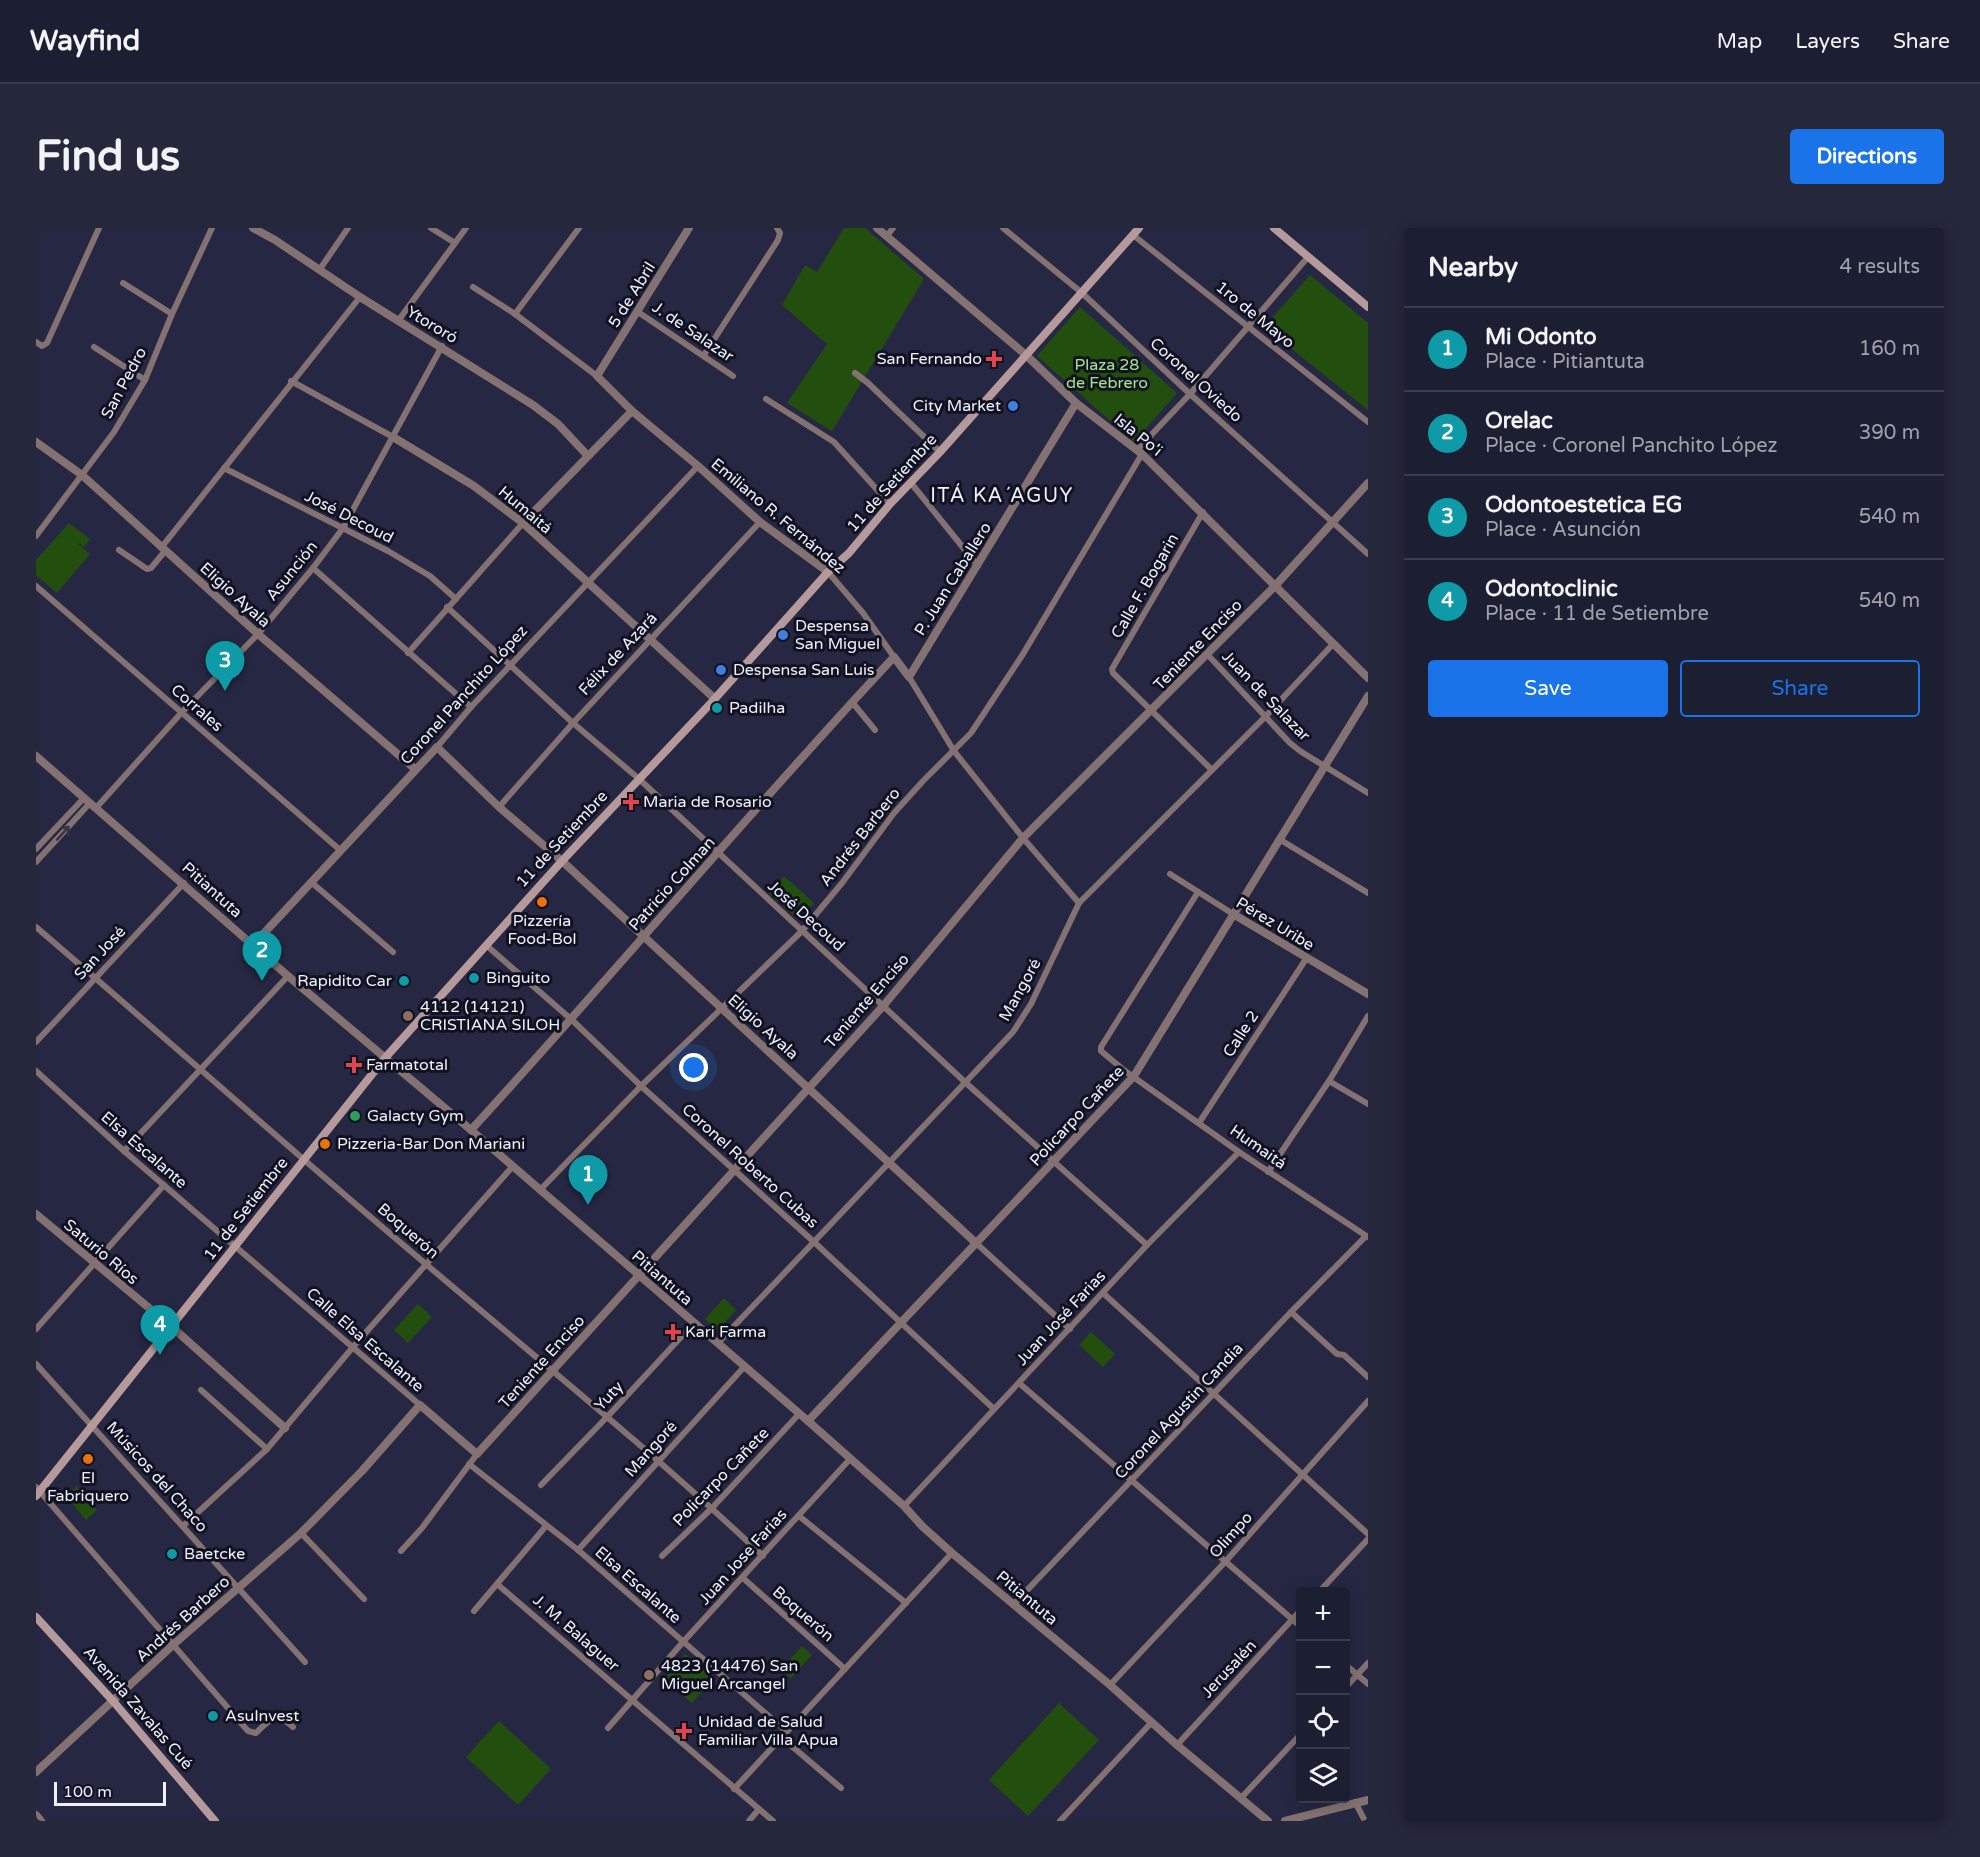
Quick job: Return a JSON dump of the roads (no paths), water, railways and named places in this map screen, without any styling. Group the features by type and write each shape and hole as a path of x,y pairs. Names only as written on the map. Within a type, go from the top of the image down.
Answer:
{"main road":[{"path":"1274,228 1368,307"},
{"name":"11 de Setiembre","path":"37,1491 172,1327 385,1058 638,778 828,572 849,553 890,504 1027,356 1136,231"},
{"name":"Avenida Zavalas Cué","path":"36,1617 113,1701 215,1821"}],"street":[{"path":"36,342 42,346 47,343 99,228"},
{"name":"San Pedro","path":"36,536 114,432 145,380 172,314 212,228"},
{"name":"Ytororó","path":"253,228 533,405 558,424 588,456"},
{"path":"320,269 348,228"},
{"path":"431,228 455,243"},
{"path":"398,321 466,228"},
{"path":"514,314 579,228"},
{"name":"5 de Abril","path":"597,376 689,228"},
{"name":"Isla Po'i","path":"877,228 1027,356 1076,403 1140,452 1368,678"},
{"path":"887,236 893,228"},
{"name":"Coronel Oviedo","path":"1003,228 1082,293 1190,394 1368,554"},
{"name":"1ro de Mayo","path":"1126,228 1136,231 1249,327 1368,422"},
{"path":"704,355 778,240 778,230"},
{"name":"Andrés Barbero","path":"540,1190 641,1086 802,931 842,883 894,813 922,781 971,733 1023,654 1140,452 1308,257"},
{"path":"123,283 172,314"},
{"name":"Emiliano R. Fernández","path":"473,287 514,314 597,376 632,411 760,522 828,572 863,613 909,677 954,751 1023,838 1079,903"},
{"path":"119,550 147,569 151,568 291,381 360,297"},
{"name":"J. de Salazar","path":"638,312 733,376"},
{"name":"Asunción","path":"36,862 90,803 258,634 314,568 343,528 442,346"},
{"path":"94,347 145,380"},
{"path":"855,373 940,452"},
{"name":"Humaitá","path":"291,381 393,437 474,486 523,523 714,698"},
{"path":"766,399 834,442 890,504"},
{"name":"P. Juan Caballero","path":"909,677 1076,403"},
{"path":"408,653 523,523 632,411"},
{"name":"Eligio Ayala","path":"36,442 82,476 258,634 415,769"},
{"name":"Coronel Panchito López","path":"253,945 586,582 698,466"},
{"name":"José Decoud","path":"224,468 343,528 430,576 456,599"},
{"path":"910,483 978,566"},
{"name":"Teniente Enciso","path":"401,1551 422,1528 477,1454 884,1005 1023,838 1275,586 1368,483"},
{"name":"Calle F. Bogarin","path":"1151,712 1113,673 1113,665 1203,512"},
{"name":"Félix de Azará","path":"499,807 649,640 760,522"},
{"path":"314,568 471,707"},
{"name":"Corrales","path":"36,586 340,850"},
{"name":"José Decoud","path":"447,607 573,723 638,778 966,1083 1147,1245"},
{"name":"Mangoré","path":"718,1343 1013,1032 1031,1004 1079,903 1212,771 1334,644"},
{"name":"Juan de Salazar","path":"1207,654 1295,747 1368,793"},
{"name":"Patricio Colman","path":"471,1130 572,1020 801,756 894,657"},
{"name":"Policarpo Cañete","path":"808,1421 1134,1076 1368,696"},
{"path":"852,702 875,730"},
{"path":"1151,712 1212,771"},
{"name":"Eligio Ayala","path":"437,747 499,807 562,861 1070,1329"},
{"name":"Pitiantuta","path":"36,756 288,976 471,1130 808,1421 904,1506 922,1526 1013,1605 1110,1684 1151,1723 1268,1821"},
{"name":"Asunción","path":"36,849 90,803"},
{"path":"1279,839 1368,893"},
{"name":"Pérez Uribe","path":"1170,874 1306,959 1368,994"},
{"path":"311,882 393,952"},
{"name":"San José","path":"36,1042 184,883"},
{"name":"Humaitá","path":"1198,892 1101,1047 1103,1054 1239,1152 1367,1237"},
{"name":"Boquerón","path":"36,927 426,1265 608,1416 763,1556"},
{"name":"Coronel Roberto Cubas","path":"486,945 572,1020 994,1409"},
{"name":"Calle 2","path":"1199,1123 1306,959"},
{"path":"124,1151 288,976"},
{"path":"1269,1172 1329,1082 1368,1016"},
{"name":"Elsa Escalante","path":"36,1071 124,1151 236,1247"},
{"path":"1329,1082 1368,1104"},
{"name":"Juan José Farias","path":"904,1506 1147,1245 1239,1152"},
{"path":"183,1526 267,1449 353,1347 513,1166"},
{"path":"36,1329 164,1185"},
{"name":"Saturio Ríos","path":"36,1214 172,1327 285,1428"},
{"name":"Coronel Agustin Candia","path":"1013,1605 1291,1312 1367,1237"},
{"name":"Calle Elsa Escalante","path":"236,1247 477,1454"},
{"path":"1102,1293 1368,1534"},
{"path":"1291,1312 1337,1354 1344,1355 1368,1377"},
{"name":"Yuty","path":"541,1485 694,1323"},
{"name":"Músicos del Chaco","path":"36,1364 305,1662"},
{"name":"Mangoré","path":"578,1550 744,1367"},
{"path":"1019,1383 1296,1622"},
{"path":"201,1390 267,1449"},
{"name":"Olimpo","path":"1110,1684 1225,1562 1368,1401"},
{"name":"Andrés Barbero","path":"36,1772 174,1644 301,1533 420,1405"},
{"name":"Policarpo Cañete","path":"662,1556 712,1508 799,1414"},
{"name":"Juan Jose Farias","path":"608,1728 850,1459"},
{"name":"Elsa Escalante","path":"469,1464 578,1550 786,1731"},
{"path":"37,1491 250,1733 255,1733 271,1719 286,1720 293,1727"},
{"path":"799,1516 906,1603"},
{"path":"474,1611 546,1526"},
{"path":"301,1533 364,1599"},
{"path":"1324,1587 1368,1539"},
{"path":"734,1789 952,1552"},
{"name":"Boquerón","path":"743,1578 845,1669"},
{"name":"J. M. Balaguer","path":"497,1584 773,1821"},
{"name":"Jerusalén","path":"1177,1745 1296,1616"},
{"path":"1350,1683 1368,1663"},
{"path":"1350,1669 1368,1684"},
{"path":"1065,1820 1151,1723"},
{"path":"781,1737 840,1788"},
{"path":"1241,1798 1296,1739"},
{"path":"1285,1821 1368,1800"},
{"path":"1355,1802 1365,1821"},
{"path":"749,1821 759,1809"},
{"path":"36,1815 41,1821"}],"place":[{"name":"San Fernando","path":"994,359"},
{"name":"City Market","path":"1013,406"},
{"name":"Despensa San Miguel","path":"783,635"},
{"name":"Despensa San Luis","path":"721,670"},
{"name":"Odontoestetica EG","path":"225,691"},
{"name":"Padilha","path":"717,708"},
{"name":"Maria de Rosario","path":"631,802"},
{"name":"Pizzería Food-Bol","path":"542,902"},
{"name":"Binguito","path":"474,978"},
{"name":"Orelac","path":"262,981"},
{"name":"Rapidito Car","path":"404,981"},
{"name":"4112 (14121) CRISTIANA SILOH","path":"408,1016"},
{"name":"Farmatotal","path":"354,1065"},
{"name":"Galacty Gym","path":"355,1116"},
{"name":"Pizzeria-Bar Don Mariani","path":"325,1144"},
{"name":"Mi Odonto","path":"588,1205"},
{"name":"Kari Farma","path":"673,1332"},
{"name":"Odontoclinic","path":"160,1355"},
{"name":"El Fabriquero","path":"88,1459"},
{"name":"Baetcke","path":"172,1554"},
{"name":"4823 (14476) San Miguel Arcangel","path":"649,1675"},
{"name":"AsuInvest","path":"213,1716"},
{"name":"Unidad de Salud Familiar Villa Apua","path":"684,1731"}],"district":[{"name":"ITÁ KA´AGUY","path":"1002,496"}],"park label":[{"name":"Plaza 28 de Febrero","path":"1107,374"}]}
